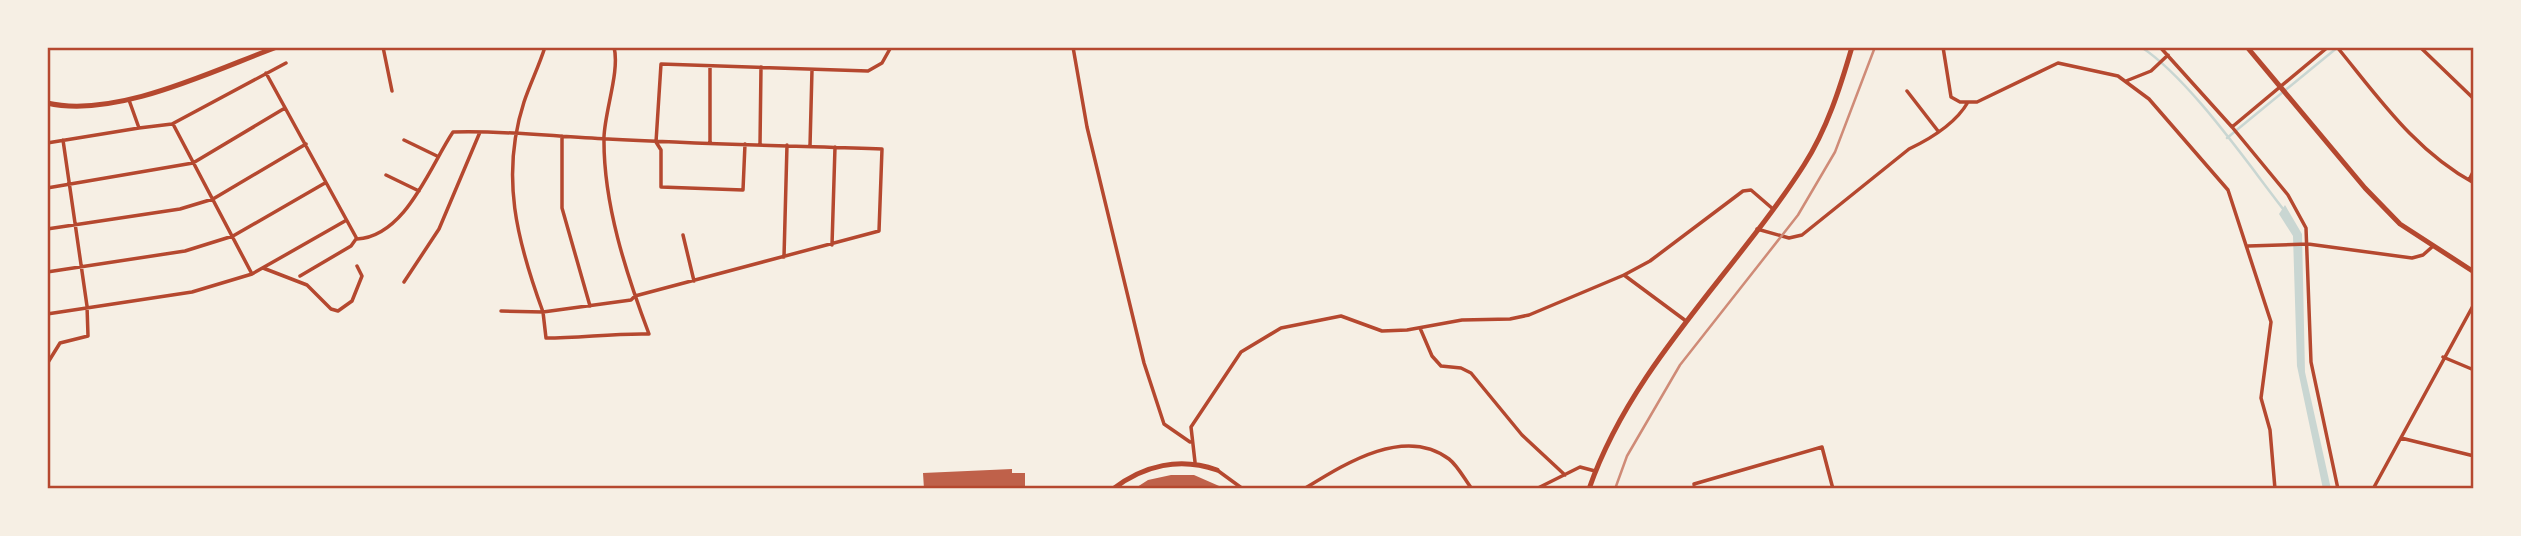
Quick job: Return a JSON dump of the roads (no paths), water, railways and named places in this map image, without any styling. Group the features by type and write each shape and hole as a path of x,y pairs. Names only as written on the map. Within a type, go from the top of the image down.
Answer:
{"street":[{"path":"47,103 78,107 130,100 278,47"},
{"path":"383,47 392,92"},
{"path":"545,47 523,104 517,133 512,205 530,277 543,312 546,338 582,338 599,333 649,334 612,218 606,183 604,139 606,108 616,56 614,47"},
{"path":"745,144 743,190 661,187 662,150 656,142 661,64 868,71 882,63 891,47"},
{"path":"1073,47 1087,127 1144,363 1164,424 1190,442"},
{"path":"1589,489 1624,412 1805,164 1837,101 1852,47"},
{"path":"1943,47 1951,97 1968,102 1986,99 2058,63 2094,68 2126,81 2149,99 2228,190 2271,322 2261,398 2270,430 2274,489"},
{"path":"2160,47 2232,127 2288,195 2306,228 2311,362 2338,489"},
{"path":"2247,47 2365,188 2400,224 2474,272"},
{"path":"2232,127 2328,47"},
{"path":"2337,47 2411,138 2440,163 2474,183"},
{"path":"2420,47 2474,99"},
{"path":"2126,81 2153,69 2167,56"},
{"path":"47,143 172,124 286,63"},
{"path":"710,66 710,143"},
{"path":"760,145 761,67"},
{"path":"810,146 812,70"},
{"path":"266,73 357,239"},
{"path":"1907,91 1938,131"},
{"path":"130,100 139,128"},
{"path":"1757,229 1789,238 1802,235 1909,149 1938,131 1962,111 1968,102"},
{"path":"47,188 194,163 285,108"},
{"path":"172,124 252,274"},
{"path":"404,282 428,251 481,131"},
{"path":"300,276 351,246 357,239 366,238 396,220 419,191 453,132 481,131 656,142 882,149 878,231 635,296 615,304 543,312 501,311"},
{"path":"562,136 562,208 590,306"},
{"path":"47,364 60,343 88,336 87,306 63,140"},
{"path":"404,140 437,156"},
{"path":"47,229 180,209 213,199 306,144"},
{"path":"784,257 787,145"},
{"path":"832,245 835,147"},
{"path":"2469,180 2474,170"},
{"path":"386,175 419,191"},
{"path":"47,272 81,264 185,251 233,236 325,183"},
{"path":"1195,462 1190,442 1191,427 1241,352 1281,328 1341,316 1382,331 1420,328 1462,320 1510,319 1529,315 1624,275 1650,261 1743,191 1751,190 1773,209"},
{"path":"47,314 192,292 252,274 345,221"},
{"path":"683,235 694,281"},
{"path":"2248,246 2308,244 2412,258 2423,256 2432,247"},
{"path":"263,268 307,285 331,309 338,311 352,301 362,276 357,266"},
{"path":"1624,275 1688,322"},
{"path":"2373,489 2474,304"},
{"path":"1420,328 1432,356 1441,366 1461,368 1471,373 1522,435 1564,475"},
{"path":"2443,358 2474,370"},
{"path":"2401,438 2474,456"},
{"path":"1304,489 1330,472 1384,448 1401,447 1432,451 1450,459 1472,489"},
{"path":"1695,489 1694,484 1822,447 1833,489"},
{"path":"1113,489 1140,471 1195,462 1217,470 1243,489"},
{"path":"1536,489 1580,467 1595,471"}],"waterway":[{"path":"2141,47 2179,79 2198,100 2284,210"},
{"path":"2227,138 2338,47"}],"railway":[{"path":"1615,489 1627,456 1680,365 1798,215 1835,152 1875,47"}]}
